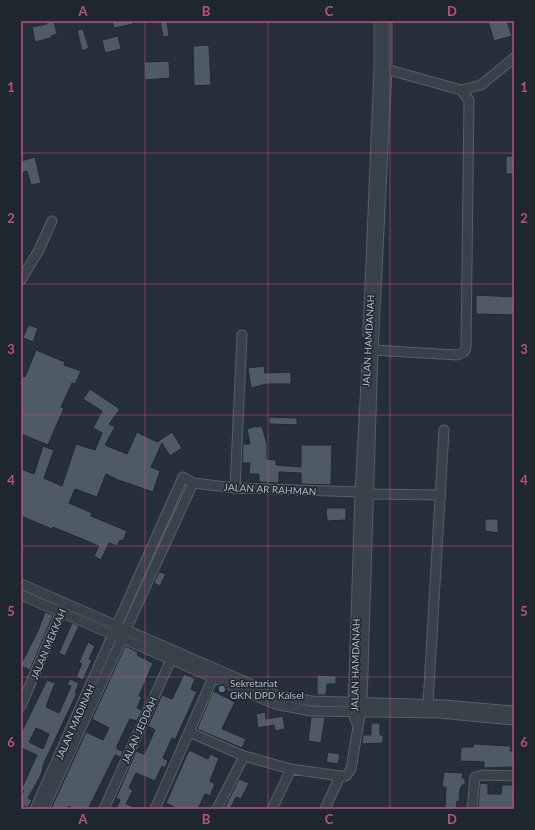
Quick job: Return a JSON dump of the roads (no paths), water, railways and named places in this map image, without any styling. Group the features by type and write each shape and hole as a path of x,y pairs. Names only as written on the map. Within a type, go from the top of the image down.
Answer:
{"street":[{"name":"JALAN HAMDANAH","path":"364,493 373,350 383,68 379,21"},
{"name":"JALAN HAMDANAH","path":"340,776 346,776 351,769 357,724 364,493 383,68 387,21"},
{"path":"383,68 461,90 481,85 514,58"},
{"path":"373,350 457,355 464,352 466,348 469,100 461,90"},
{"path":"21,280 39,250 52,221"},
{"path":"235,488 242,335"},
{"path":"428,704 444,430"},
{"name":"JALAN AR RAHMAN","path":"150,549 183,477 193,483 235,488 440,495"},
{"path":"119,633 162,552 193,483"},
{"path":"119,633 150,549 162,552"},
{"path":"21,584 63,608 215,674 275,704 311,711 357,707 428,704 514,711"},
{"path":"21,595 63,608"},
{"name":"JALAN MEKKAH","path":"21,706 63,608"},
{"name":"JALAN MADINAH","path":"35,809 119,633"},
{"name":"JALAN MADINAH","path":"44,809 119,633"},
{"name":"JALAN JEDDAH","path":"104,809 173,656"},
{"path":"155,809 215,674"},
{"path":"357,707 514,720"},
{"path":"189,732 244,756 291,769 340,776 325,809"},
{"path":"217,809 244,756"},
{"path":"272,809 291,769"},
{"path":"472,809 475,777 483,775 514,776"}],"place":[{"name":"Sekretariat GKN DPD Kalsel","path":"222,689"}]}
